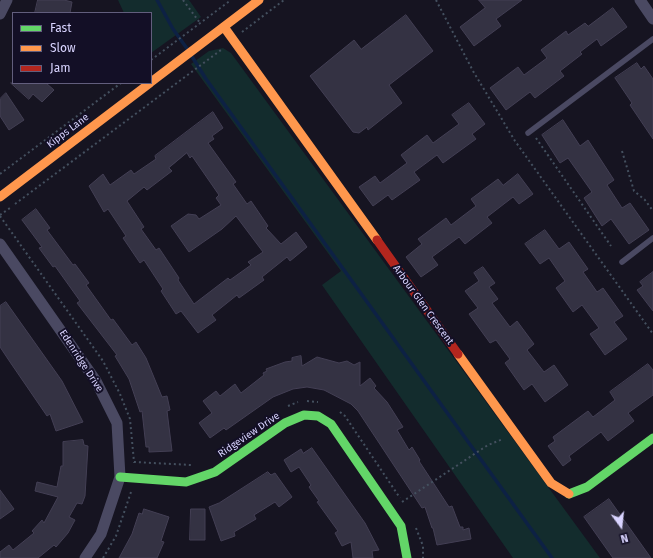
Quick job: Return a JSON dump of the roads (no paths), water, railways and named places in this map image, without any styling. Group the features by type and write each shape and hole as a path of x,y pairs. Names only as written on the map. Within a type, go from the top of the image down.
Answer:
{"street":[{"path":"0,14 7,0"},
{"name":"Kipps Lane","path":"152,81 259,0"},
{"path":"640,0 653,19"},
{"name":"Arbour Glen Crescent","path":"224,27 551,483 569,494 587,487 653,438"},
{"name":"Kipps Lane","path":"0,197 147,84"},
{"name":"Edenridge Drive","path":"0,244 96,381 117,423 120,477 101,534 85,558"},
{"name":"Ridgeview Drive","path":"120,477 186,482 215,472 285,423 304,415 318,416 331,424 400,526 407,558"}],"lane":[{"path":"528,133 653,39"},
{"path":"622,262 653,238"}],"waterway":[{"path":"157,0 173,29 188,50"},
{"path":"191,55 206,79 552,558"}]}
